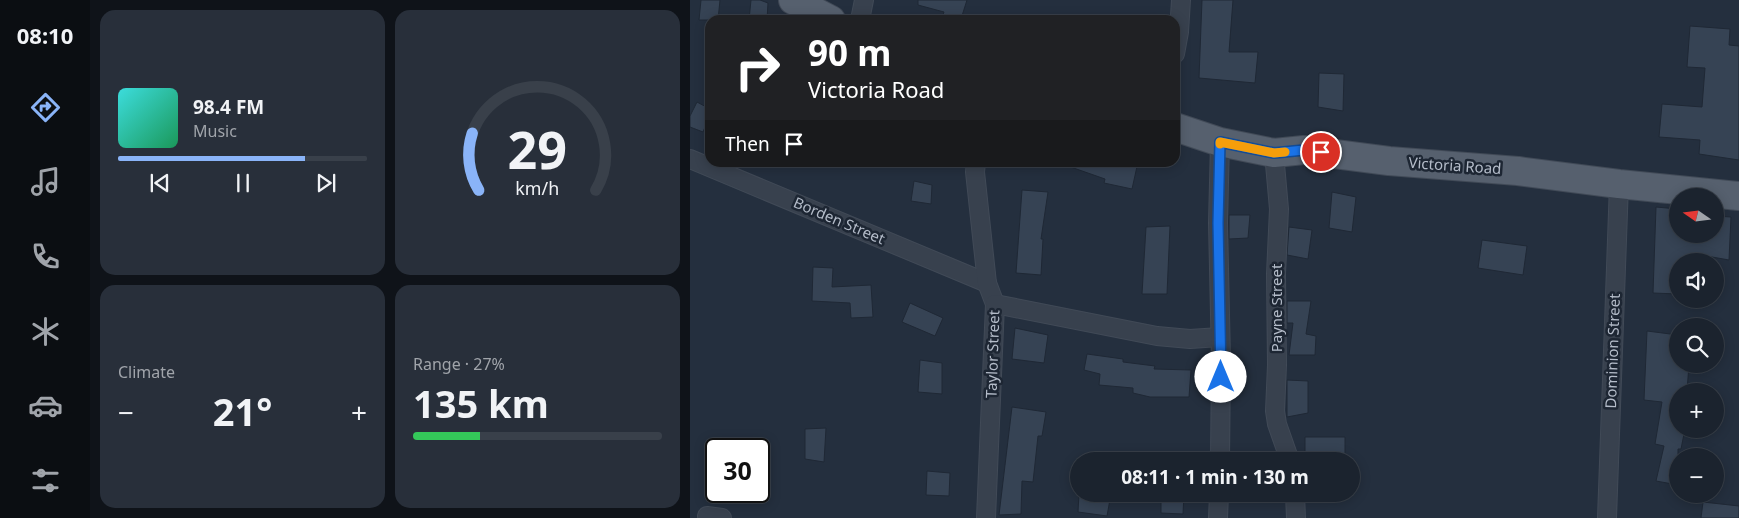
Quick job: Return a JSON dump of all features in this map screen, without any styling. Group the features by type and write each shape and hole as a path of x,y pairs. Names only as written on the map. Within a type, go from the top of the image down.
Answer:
{"main road":[{"path":"793,0 822,15"},
{"name":"Victoria Road","path":"1180,128 1220,142 1274,153 1304,150 1388,161 1518,171 1619,184 1739,196"}],"street":[{"path":"861,15 864,0"},
{"path":"1180,16 1181,0"},
{"path":"1220,142 1218,223 1220,452"},
{"name":"Payne Street","path":"1274,153 1279,209 1276,274 1277,365 1275,411 1277,424 1287,452"},
{"name":"Borden Street","path":"690,159 705,165"},
{"name":"Borden Street","path":"709,167 987,283"},
{"name":"Taylor Street","path":"976,167 987,283 995,304 986,518"},
{"name":"Dominion Street","path":"1607,518 1619,184"},
{"path":"995,304 1157,336 1190,339 1220,337"},
{"path":"1218,518 1219,502"},
{"path":"1295,502 1296,518"}],"building":[{"path":"701,0 720,0 718,15 705,15 705,20 699,20"},
{"path":"751,0 760,0 768,3 767,15 750,15"},
{"path":"918,0 967,0 962,15 943,15 944,12 918,5"},
{"path":"1202,0 1233,0 1229,52 1258,52 1255,83 1199,78"},
{"path":"1690,26 1730,29 1729,45 1739,46 1739,160 1699,154 1700,140 1659,137 1662,104 1702,107 1705,68 1687,67"},
{"path":"1319,73 1344,74 1343,111 1318,107"},
{"path":"697,102 705,106 705,127 703,132 690,127 690,116"},
{"path":"1071,167 1137,167 1132,189 1104,183 1105,179"},
{"path":"914,181 932,185 931,204 911,201"},
{"path":"1022,190 1048,192 1041,239 1043,239 1041,275 1016,273"},
{"path":"1332,192 1356,197 1352,232 1329,228"},
{"path":"1656,207 1669,208 1669,243 1724,243 1724,217 1731,217 1729,260 1724,259 1724,253 1669,253 1669,294 1653,293"},
{"path":"1229,215 1250,215 1248,238 1229,239"},
{"path":"1170,226 1167,294 1142,294 1146,227"},
{"path":"1289,227 1312,230 1308,259 1287,255"},
{"path":"1482,240 1527,246 1523,275 1478,268"},
{"path":"813,267 833,268 832,287 871,285 873,317 851,318 850,303 812,301"},
{"path":"1287,301 1311,301 1306,334 1316,336 1315,355 1289,355 1293,323 1287,323"},
{"path":"910,303 943,318 935,336 902,322"},
{"path":"1015,328 1048,335 1044,363 1012,359"},
{"path":"1647,331 1669,334 1669,373 1688,373 1688,383 1669,383 1669,438 1683,438 1681,448 1669,448 1669,483 1656,481 1664,446 1655,444 1662,402 1644,400"},
{"path":"1087,354 1123,359 1123,362 1155,366 1154,369 1191,370 1189,397 1150,397 1133,393 1133,388 1099,385 1100,374 1084,370"},
{"path":"920,360 942,363 942,394 918,392"},
{"path":"1287,380 1308,381 1308,413 1287,417"},
{"path":"1012,407 1046,412 1042,436 1038,436 1033,482 1022,481 1021,514 999,515"},
{"path":"826,428 824,462 805,459 805,429"},
{"path":"1305,437 1345,437 1345,452 1305,452"},
{"path":"927,471 950,473 949,496 926,495"},
{"path":"1079,502 1110,502 1107,516 1078,512"},
{"path":"1161,502 1184,502 1183,514 1161,513"},
{"path":"1703,503 1739,506 1739,518 1701,518"}],"slow traffic":[{"path":"1220,144 1220,142 1274,153 1285,152"}],"route":[{"path":"1221,377 1218,223 1220,142 1274,153 1304,150 1321,152"}]}
